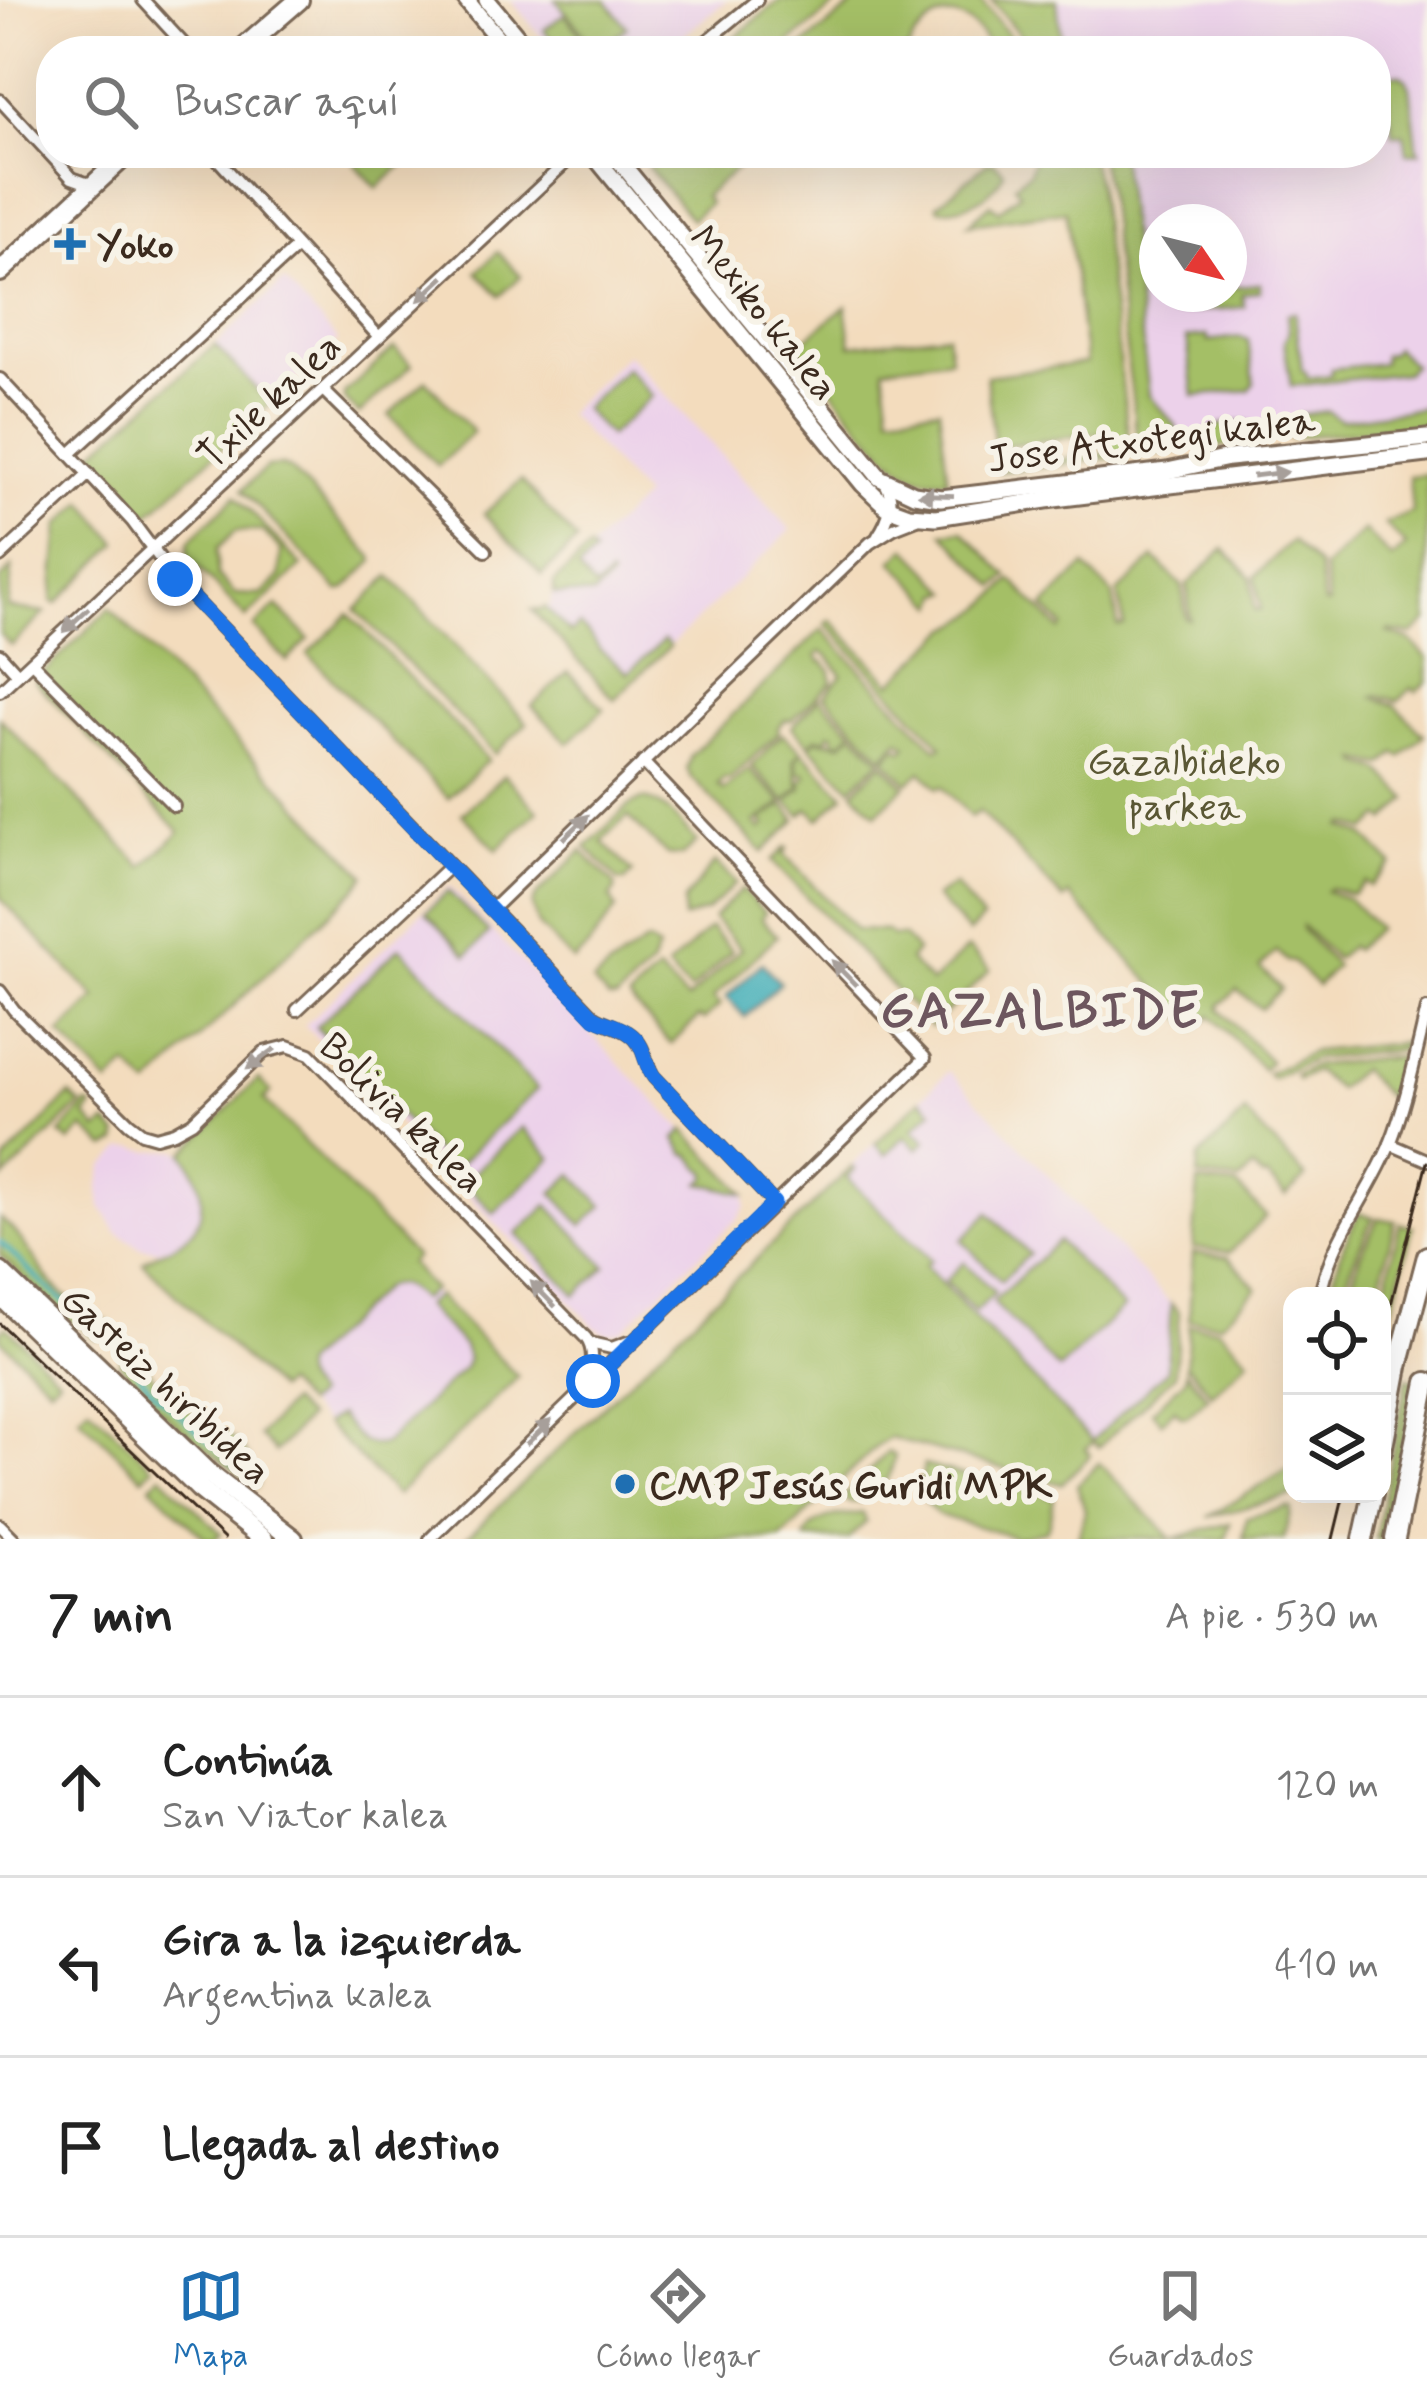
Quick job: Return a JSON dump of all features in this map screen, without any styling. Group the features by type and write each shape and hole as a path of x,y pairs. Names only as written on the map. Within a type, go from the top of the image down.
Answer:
{"main road":[{"path":"257,36 299,0"},
{"path":"466,0 496,36"},
{"path":"487,0 517,36"},
{"path":"0,272 112,168"},
{"name":"Mexiko kalea","path":"604,168 863,484 891,509"},
{"name":"Mexiko kalea","path":"625,168 885,483"},
{"name":"Jose Atxotegi kalea","path":"885,483 941,498 1167,471 1228,458 1427,438"},
{"name":"Jose Atxotegi kalea","path":"891,509 925,517 955,515 1427,454"},
{"path":"1391,1403 1427,1256"},
{"name":"Gasteiz hiribidea","path":"0,1272 208,1473 293,1539"},
{"name":"Gasteiz hiribidea","path":"0,1295 199,1488 263,1539"},
{"path":"1395,1539 1427,1382"},
{"path":"1363,1539 1371,1503"}],"street":[{"path":"143,0 176,36"},
{"path":"714,36 758,0"},
{"path":"0,100 36,139"},
{"path":"63,168 72,178 95,183"},
{"path":"225,168 379,338"},
{"name":"Txile kalea","path":"0,691 560,168"},
{"path":"70,454 296,247"},
{"path":"0,379 132,521 175,579 595,1018 638,1040 654,1077 774,1203"},
{"path":"323,390 486,551"},
{"path":"0,557 89,474"},
{"path":"492,909 876,538 891,509 885,483"},
{"path":"876,538 925,517"},
{"path":"0,654 18,674"},
{"path":"32,662 174,806"},
{"path":"430,1539 925,1058 643,762"},
{"name":"Bolivia kalea","path":"297,1010 450,866"},
{"name":"Bolivia kalea","path":"0,991 128,1123 156,1137 192,1122 264,1052 288,1046 310,1054 590,1343"},
{"path":"1322,1287 1337,1241 1390,1144 1427,1010"},
{"path":"1390,1144 1427,1160"},
{"path":"583,1390 592,1369 590,1343 621,1347 635,1337"},
{"path":"0,1525 14,1539"}],"shaded area":[{"path":"511,0 727,0 683,36 541,36"},
{"path":"1005,0 1427,0 1427,425 1150,455 1112,168 1391,168 1391,36 1035,36"},
{"path":"284,281 338,340 270,404 215,345"},
{"path":"627,354 791,530 614,699 532,610 550,607 554,583 644,497 567,413"},
{"path":"449,886 745,1194 746,1206 739,1217 621,1331 606,1333 594,1326 305,1025"},
{"path":"949,1071 1171,1304 1167,1370 1093,1441 839,1178"},
{"path":"124,1148 184,1153 199,1176 202,1212 193,1230 178,1243 158,1250 141,1248 117,1232 101,1206 104,1166"},
{"path":"405,1266 508,1372 388,1488 284,1383"}],"green space":[{"path":"556,0 606,0 627,27 616,36 586,36"},
{"path":"780,0 842,0 798,36 736,36"},
{"path":"860,0 980,0 1010,36 982,36 963,19 944,16 916,36 816,36"},
{"path":"991,0 1057,0 1061,36 1021,36"},
{"path":"564,14 582,36 549,36 544,30"},
{"path":"1399,74 1410,87 1420,152 1407,153 1404,134 1393,134 1391,75"},
{"path":"359,168 399,168 377,188"},
{"path":"649,168 737,168 704,196 709,203 691,219"},
{"path":"981,168 1004,172 986,195 969,204 939,209 937,205"},
{"path":"1030,168 1093,168 1131,456 998,472 998,468 1105,454 1102,433 995,447 986,376 1086,363 1066,211 968,224 991,204 999,211 1020,193 1015,185"},
{"path":"1102,168 1122,168 1149,395 1176,426 1179,451 1139,455"},
{"path":"498,252 521,276 500,296 477,272"},
{"path":"1260,284 1260,291 1247,293 1247,285"},
{"path":"846,306 851,345 947,334 950,358 884,367 890,414 939,408 948,479 920,477 897,464 798,345"},
{"path":"1295,313 1302,371 1307,378 1331,375 1331,369 1383,363 1383,355 1395,348 1413,365 1405,373 1291,386 1284,341 1289,332 1287,314"},
{"path":"1207,336 1208,341 1248,340 1254,383 1249,390 1194,396 1187,338"},
{"path":"215,345 270,404 146,517 89,456"},
{"path":"394,348 412,365 359,414 344,394"},
{"path":"626,368 652,396 609,436 583,409"},
{"path":"426,380 473,432 438,466 389,415"},
{"path":"1427,405 1427,425 1289,438 1290,421 1298,415 1328,411 1340,420"},
{"path":"1247,422 1255,426 1260,441 1202,449 1211,429"},
{"path":"282,466 373,557 345,589 339,591 242,490 267,467"},
{"name":"Gazalbideko parkea","path":"1427,474 1427,621 1412,635 1388,633 1411,641 1427,658 1427,682 1398,701 1373,697 1395,705 1424,735 1401,757 1396,753 1383,765 1358,760 1380,770 1408,799 1386,821 1381,817 1367,830 1342,827 1364,835 1392,864 1370,886 1365,882 1352,894 1326,891 1349,899 1377,928 1354,950 1350,946 1336,959 1302,926 1336,966 1317,986 1277,951 1260,967 1281,989 1261,1009 1237,990 1220,1005 1270,1061 1263,1070 1211,1015 1195,1030 1069,895 1064,900 979,811 971,817 921,771 908,783 885,759 898,746 903,750 907,745 899,740 883,757 825,696 842,675 821,652 817,655 831,671 832,682 718,785 724,790 749,769 783,803 755,823 761,829 765,825 761,820 784,805 796,820 763,852 687,769 691,755 822,629 937,749 942,746 826,624 831,620 892,683 948,630 980,611 1012,580 1060,630 1063,626 1044,607 1085,566 1113,595 1118,626 1124,625 1118,593 1154,558 1182,586 1186,618 1190,619 1187,585 1224,549 1251,577 1255,611 1261,610 1255,576 1292,541 1319,567 1324,604 1329,604 1324,568 1364,530 1392,559 1406,546 1385,524 1412,512 1409,476"},
{"path":"521,480 577,541 542,575 484,514"},
{"path":"236,496 302,566 246,618 188,557 192,538","holes":["236,531 263,531 281,550 280,577 261,595 235,594 217,575 217,549"]},
{"path":"84,502 118,543 56,604 52,601 59,526"},
{"path":"962,530 1008,576 996,587 943,532"},
{"path":"907,548 950,592 941,594 937,606 893,561"},
{"path":"589,549 594,554 578,570 595,589 611,578 594,595 554,594 554,583"},
{"path":"12,568 8,608 45,613 11,646 0,634 0,580"},
{"path":"390,576 527,723 495,754 356,610"},
{"path":"277,606 309,639 287,661 254,627"},
{"path":"545,607 570,633 579,625 628,673 664,640 670,646 614,699 532,610"},
{"path":"110,608 365,875 149,1087 128,1066 109,1084 60,1034 96,998 0,898 0,718 143,867 180,832 35,681"},
{"path":"349,614 488,760 448,798 308,654"},
{"path":"568,672 604,709 568,743 532,706"},
{"path":"820,698 853,731 841,742 829,733 827,739 817,737 809,744 792,727"},
{"path":"854,732 881,760 851,788 810,746 817,739 841,744"},
{"path":"783,734 802,751 794,759 800,787 785,801 752,766"},
{"path":"803,752 844,795 819,819 808,808 801,815 787,802 806,778 805,773 799,774 796,759"},
{"path":"883,763 905,786 876,814 854,791"},
{"path":"504,775 538,811 497,850 462,814"},
{"path":"642,799 665,809 697,842 682,856 667,855 628,816 602,841 633,873 619,881 586,847 627,807"},
{"path":"786,847 784,854 856,930 903,936 917,951 909,960 931,983 968,948 990,970 931,1027 772,861"},
{"path":"582,851 615,885 610,897 616,909 573,961 538,925 532,905"},
{"path":"715,862 736,883 707,911 683,919 684,901"},
{"path":"954,885 983,919 969,933 935,897"},
{"path":"742,889 765,913 761,918 777,936 713,998 720,1005 704,1020 699,1017 671,1044 629,999 658,971 687,1000 741,949 713,918"},
{"path":"448,891 489,933 467,955 426,912"},
{"path":"710,928 732,951 690,991 667,968"},
{"path":"647,942 658,949 651,966 617,999 609,999 593,983"},
{"path":"400,947 537,1089 453,1170 316,1027"},
{"path":"1404,1043 1401,1050 1314,1059 1272,1079 1267,1074 1313,1051"},
{"path":"1400,1057 1389,1099 1361,1069 1338,1089 1315,1071 1298,1080 1295,1075 1315,1065"},
{"path":"258,1079 271,1092 264,1100 415,1257 409,1263 433,1290 420,1300 404,1287 384,1287 303,1365 304,1382 316,1396 305,1405 284,1384 277,1390 143,1263 188,1236 196,1225 200,1189 184,1153"},
{"path":"70,1095 81,1104 4,1179 5,1161"},
{"path":"921,1099 933,1110 913,1129 926,1141 918,1149 905,1136 886,1155 875,1144"},
{"path":"87,1104 93,1107 86,1116 98,1130 107,1123 118,1142 107,1148 84,1128 70,1142 60,1134"},
{"path":"1245,1113 1306,1177 1286,1196 1253,1168 1239,1181 1198,1177 1199,1158"},
{"path":"522,1127 552,1158 494,1213 464,1182"},
{"path":"685,1130 745,1194 701,1183 707,1172 676,1139"},
{"path":"852,1167 847,1178 931,1260 925,1266 1092,1441 1167,1370 1171,1304 1179,1312 1175,1374 1099,1447 1093,1442 1086,1449 1091,1455 1061,1484 890,1438 781,1539 465,1539"},
{"path":"573,1174 603,1206 582,1225 553,1193"},
{"path":"1198,1182 1237,1186 1266,1216 1230,1252 1193,1248"},
{"path":"548,1205 606,1266 576,1295 517,1234"},
{"path":"989,1213 1029,1254 1001,1281 962,1240"},
{"path":"1359,1213 1373,1217 1346,1287 1331,1287"},
{"path":"0,1218 60,1292 110,1323 96,1340 66,1319 0,1255"},
{"path":"1378,1218 1395,1221 1379,1287 1351,1287"},
{"path":"1400,1223 1413,1226 1391,1315 1391,1287 1385,1287"},
{"path":"1058,1241 1123,1308 1059,1370 993,1302"},
{"path":"1193,1253 1228,1257 1257,1288 1221,1323 1189,1320"},
{"path":"964,1262 995,1293 975,1312 945,1281"},
{"path":"437,1296 518,1377 396,1495 325,1424 339,1415 363,1442 384,1444 464,1368 468,1359 464,1346 424,1306"},
{"path":"1189,1325 1218,1328 1249,1359 1212,1394 1186,1367"},
{"path":"6,1326 59,1378 50,1387 0,1339"},
{"path":"133,1346 167,1393 244,1450 259,1483 256,1487 149,1399 119,1362"},
{"path":"1186,1371 1208,1397 1187,1416 1175,1409 1161,1422 1152,1411 1185,1379"},
{"path":"1407,1379 1415,1380 1391,1499 1391,1459"},
{"path":"290,1402 307,1418 275,1452 259,1436"},
{"path":"89,1406 153,1467 143,1478 79,1416"},
{"path":"888,1452 895,1456 884,1482 858,1492 860,1502 842,1498"},
{"path":"1099,1463 1172,1539 1078,1539 1085,1510 1077,1485"},
{"path":"924,1465 1054,1498 1048,1527 1017,1538 938,1515 919,1496"},
{"path":"1283,1472 1283,1498 1208,1517"},
{"path":"161,1475 221,1533 215,1539 206,1539 151,1486"},
{"path":"1382,1503 1390,1503 1383,1539 1375,1539"},
{"path":"1291,1509 1284,1539 1243,1539 1247,1518"},
{"path":"863,1513 866,1522 848,1539 805,1539 821,1521"},
{"path":"1230,1523 1226,1539 1172,1539"}],"water":[{"path":"762,963 780,983 745,1017 726,997"}],"waterway":[{"path":"0,1242 60,1299 100,1329"},
{"path":"126,1357 153,1391 254,1481"}],"tram line":[{"path":"1391,1304 1427,1162"},
{"path":"0,1324 224,1539"},
{"path":"1333,1539 1342,1503"}],"place":[{"name":"Yoko","path":"70,244"},
{"name":"CMP Jesús Guridi MPK","path":"625,1484"}],"district":[{"name":"GAZALBIDE","path":"1041,1009"}],"route":[{"path":"175,579 595,1018 638,1040 654,1077 774,1203 593,1381"}]}
